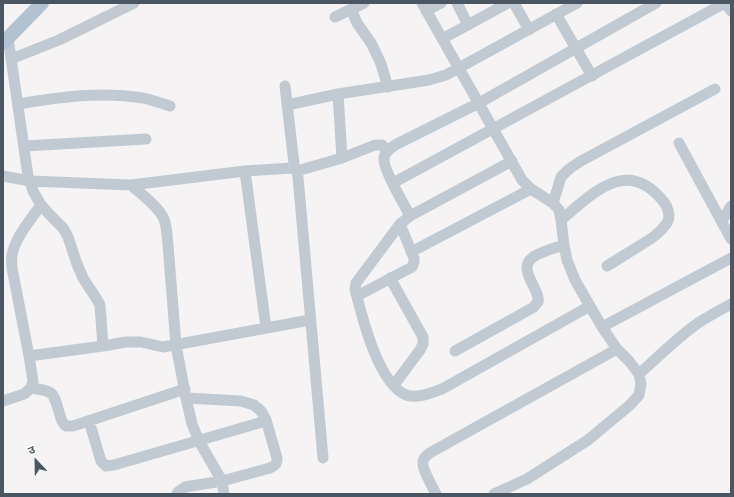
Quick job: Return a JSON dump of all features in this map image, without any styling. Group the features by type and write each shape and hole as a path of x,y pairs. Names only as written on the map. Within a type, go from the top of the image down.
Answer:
{"main road":[{"path":"6,40 42,3"}],"street":[{"path":"11,59 59,40 134,3"},
{"path":"335,17 364,3"},
{"path":"441,3 424,7 522,180 531,190 553,203 559,210 564,245 571,272 602,327 617,349 639,374 641,384 639,395 630,406 588,440 527,480 494,494"},
{"path":"457,3 468,25"},
{"path":"442,39 508,3"},
{"path":"514,3 529,30"},
{"path":"287,106 338,94 429,80 446,75 577,3"},
{"path":"410,216 385,167 384,157 387,151 395,145 479,103 656,3"},
{"path":"393,183 494,130 725,3 731,12"},
{"path":"351,9 357,23 376,53 388,86"},
{"path":"556,14 592,76"},
{"path":"6,40 11,59 28,176 33,191 41,205 63,228 68,237 83,278 100,305 103,346"},
{"path":"285,86 294,163 298,177 323,458"},
{"path":"553,203 561,177 580,161 715,88"},
{"path":"338,94 342,158"},
{"path":"18,104 54,98 86,95 116,95 145,98 170,106"},
{"path":"24,146 146,139"},
{"path":"679,143 731,239"},
{"path":"3,176 30,181 130,185 245,170 295,170 342,158 375,145 382,144 387,151"},
{"path":"512,161 410,216 400,224 356,283 355,289 368,336 386,375 394,385 408,395 428,395 442,389 590,306"},
{"path":"245,170 266,328"},
{"path":"561,220 590,195 604,186 615,182 628,180 641,183 656,192 665,204 669,213 668,221 662,230 655,236 607,266"},
{"path":"130,185 160,212 164,220 168,245 176,345 185,394 192,424 199,441 222,481 224,494"},
{"path":"411,252 531,190"},
{"path":"3,401 24,394 31,388 33,381 11,256 21,234 41,205"},
{"path":"722,221 731,206"},
{"path":"357,296 412,267 414,262 400,224"},
{"path":"455,351 534,307 538,303 538,298 528,272 527,265 536,255 564,245"},
{"path":"602,327 731,258"},
{"path":"390,278 422,337 423,344 394,385"},
{"path":"639,374 684,333 716,311 731,304"},
{"path":"29,356 126,342 141,342 163,347 310,320"},
{"path":"436,494 422,465 423,460 427,455 617,349"},
{"path":"31,388 46,390 52,393 55,397 62,423 66,426 73,426 185,394 241,401 254,405 261,411 266,421 277,458 277,463 275,466 222,481 185,488 177,494"},
{"path":"89,421 101,461 106,466 114,465 266,421"}]}
